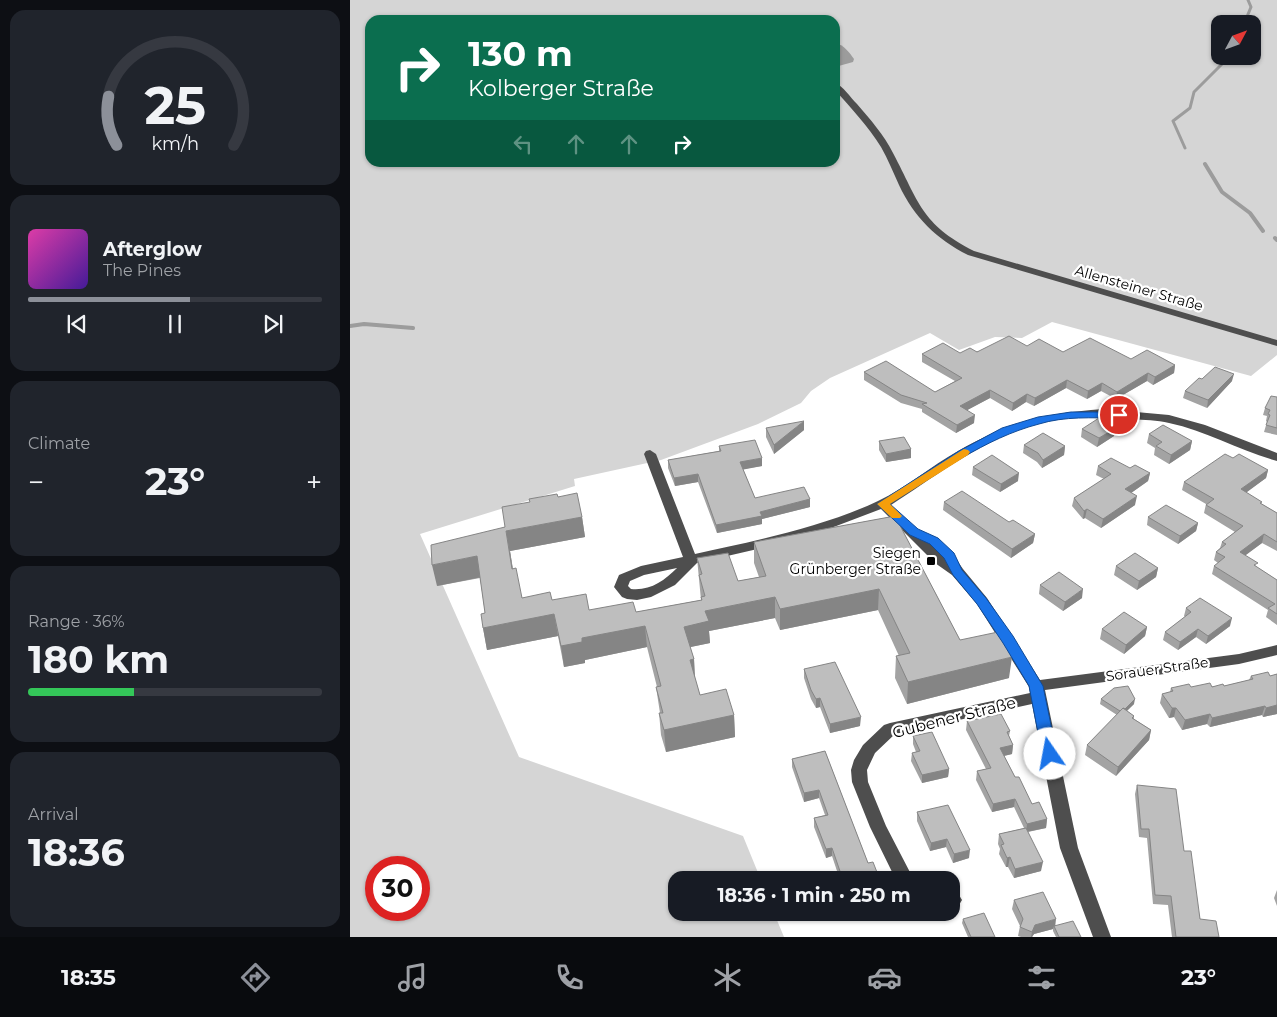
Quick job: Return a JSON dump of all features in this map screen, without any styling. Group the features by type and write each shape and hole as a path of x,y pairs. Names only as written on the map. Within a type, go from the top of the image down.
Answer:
{"street":[{"name":"Allensteiner Straße","path":"840,91 886,149 908,194 931,226 942,237 956,246 971,253 1277,343"},
{"path":"650,454 691,562 766,543 826,525 883,504 963,453 1005,431 1038,420 1103,413 1169,419 1210,432 1277,458"},
{"path":"883,504 914,532 940,560 957,572 987,608 1037,691 1069,848 1102,937"},
{"name":"Sorauer Straße","path":"1037,691 1277,650"},
{"name":"Gubener Straße","path":"900,871 878,827 860,782 859,770 862,760 869,749 890,729 1037,691"}],"shaded area":[{"path":"350,0 1277,0 1277,355 1251,376 1052,322 1022,338 995,337 959,350 930,333 830,378 811,391 801,403 758,424 661,460 574,479 575,486 420,534 519,757 743,836 757,871 668,871 668,921 777,921 784,937 350,937"},
{"path":"840,45 854,59 853,62 840,66"}],"building":[{"path":"1009,336 1027,346 1039,339 1063,352 1090,338 1131,359 1147,350 1175,365 1155,377 1148,373 1117,392 1102,383 1088,391 1067,380 1035,398 1027,394 1013,403 990,390 960,406 975,415 957,425 922,404 927,403 901,395 864,372 886,361 935,392 962,378 922,354 943,343 960,353 970,348 977,352"},
{"path":"1215,367 1234,374 1208,400 1185,391 1199,378 1202,379"},
{"path":"1271,396 1277,397 1277,428 1266,425 1270,410 1265,408"},
{"path":"1099,418 1116,428 1099,438 1082,429"},
{"path":"804,421 774,445 766,428"},
{"path":"1163,425 1192,441 1171,455 1156,446 1162,442 1149,434"},
{"path":"1043,433 1065,446 1043,460 1038,453 1024,445"},
{"path":"904,437 911,449 886,454 879,441"},
{"path":"755,440 762,458 740,462 755,498 804,487 810,499 760,512 762,516 716,525 698,474 674,478 668,460 721,451 719,446"},
{"path":"1225,454 1233,458 1239,454 1268,470 1241,489 1277,513 1277,542 1264,534 1240,552 1258,563 1254,565 1277,580 1277,614 1268,608 1275,604 1214,566 1225,557 1216,552 1226,544 1222,542 1243,526 1206,505 1214,499 1184,482"},
{"path":"992,455 1019,473 1001,484 973,467"},
{"path":"1111,458 1130,468 1135,465 1150,473 1125,489 1137,496 1103,519 1087,509 1084,511 1074,498 1111,474 1098,466"},
{"path":"962,491 1009,522 1013,520 1035,534 1012,549 944,502"},
{"path":"577,493 582,517 506,531 512,569 516,568 522,598 550,592 552,600 586,594 589,610 633,602 636,612 702,600 701,597 705,596 699,575 702,574 697,558 728,553 738,581 766,576 754,542 895,516 960,640 998,632 1012,657 908,682 896,656 910,653 879,589 780,609 775,597 705,611 709,621 684,627 694,659 690,660 700,695 726,689 734,715 664,730 659,713 663,713 656,687 661,686 645,626 582,638 582,642 561,646 554,614 483,628 481,614 485,613 477,556 432,565 431,545 505,527 502,507 530,502 529,499 557,494 558,497"},
{"path":"1166,505 1198,523 1180,536 1148,517"},
{"path":"1135,553 1158,568 1139,581 1116,566"},
{"path":"1059,572 1083,589 1065,602 1040,585"},
{"path":"1200,598 1232,618 1208,636 1198,629 1180,642 1165,632 1191,612 1186,608"},
{"path":"1124,612 1147,627 1126,645 1102,629"},
{"path":"835,662 861,717 830,724 820,698 816,699 811,690 804,669"},
{"path":"1268,672 1270,676 1277,674 1277,705 1266,708 1265,706 1212,718 1210,714 1185,720 1176,708 1172,708 1162,694 1173,691 1171,688 1189,684 1191,687 1210,683 1212,687 1223,684 1224,686 1253,679 1251,676"},
{"path":"1128,686 1135,699 1125,709 1123,708 1120,711 1101,699 1114,688"},
{"path":"1123,708 1134,716 1132,718 1151,730 1118,767 1087,745"},
{"path":"1001,714 1010,731 1007,732 1013,745 1000,748 1015,777 1019,777 1032,804 1039,802 1047,819 1027,824 1015,799 993,804 977,771 991,768 967,721"},
{"path":"932,732 949,769 922,775 912,753 920,751 913,736"},
{"path":"825,751 868,863 873,862 876,871 840,871 832,848 826,849 814,818 828,815 819,790 804,793 792,759"},
{"path":"1137,785 1176,789 1184,851 1191,851 1200,919 1216,921 1219,937 1176,937 1171,896 1155,895 1149,829 1141,829"},
{"path":"948,805 970,850 954,854 947,839 931,843 917,812"},
{"path":"1026,828 1043,862 1015,869 1010,857 1007,858 1001,845 1004,844 999,834"},
{"path":"1043,892 1056,919 1035,925 1032,932 1020,927 1023,919 1014,900"},
{"path":"984,913 995,937 971,937 963,919"},
{"path":"1073,921 1081,937 1059,937 1054,926"}],"waterway":[{"path":"1248,0 1251,7 1248,15"},
{"path":"1185,148 1173,121 1190,108 1194,92 1221,65"},
{"path":"1205,164 1222,192 1250,213 1263,231"},
{"path":"350,326 364,324 413,328"}],"slow traffic":[{"path":"896,516 883,504 964,452"}],"place":[{"name":"Siegen Grünberger Straße","path":"931,561"}],"route":[{"path":"1050,754 1036,686 982,601 957,572 949,556 934,541 914,532 883,504 963,453 1005,431 1038,420 1071,415 1103,413 1119,415"}]}
